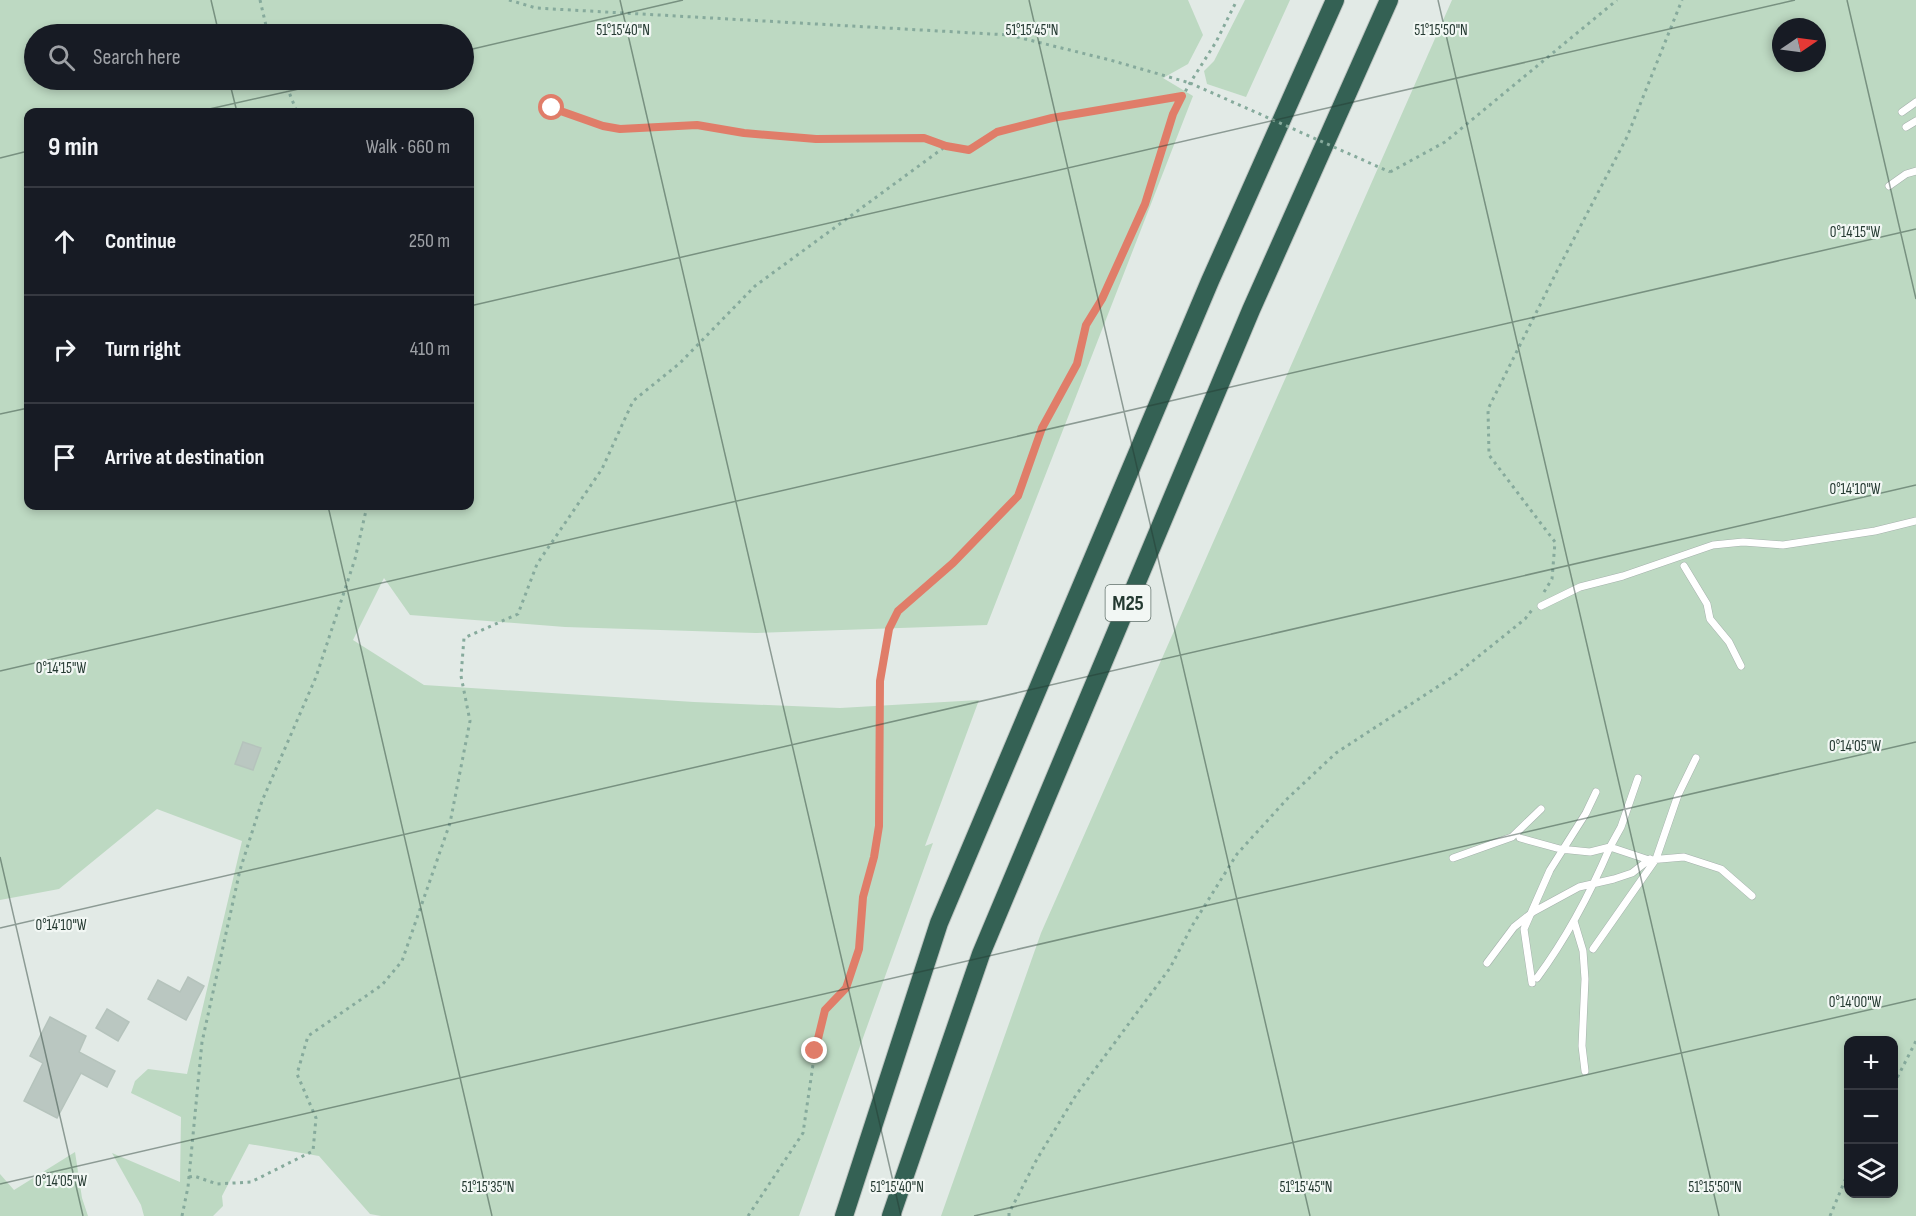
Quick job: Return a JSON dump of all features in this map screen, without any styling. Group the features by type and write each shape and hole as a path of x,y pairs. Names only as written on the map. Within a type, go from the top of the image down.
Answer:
{"highway":[{"name":"M25","path":"844,1216 939,923 1205,292 1335,0"},
{"name":"M25","path":"891,1216 981,954 1251,310 1389,0"}],"lane":[{"path":"1902,112 1916,102"},
{"path":"1906,127 1916,121"},
{"path":"1889,186 1916,171"},
{"path":"1539,604 1580,587 1623,576 1713,545 1743,542 1783,544 1875,531 1916,521"},
{"path":"1684,566 1707,603 1710,620 1729,642 1741,666"},
{"path":"1593,949 1659,851 1678,795 1696,758"},
{"path":"1596,792 1586,813 1563,849 1524,929 1534,980 1574,921 1594,884 1621,827 1638,778"},
{"path":"1453,858 1512,837 1541,809"},
{"path":"1520,838 1563,849 1590,852 1610,847 1653,860 1684,857 1721,869 1752,896"},
{"path":"1487,963 1514,927 1533,912 1579,887 1632,873 1653,860"},
{"path":"1574,921 1583,951 1585,979 1582,1046 1585,1071"}],"path":[{"path":"260,0 266,24"},
{"path":"509,0 536,8 1009,35 1190,83 1390,172 1445,142 1617,0"},
{"path":"748,1216 803,1133 815,1051 825,1010 846,988 859,949 863,897 874,857 879,826 880,681 889,629 898,611 953,563 1018,496 1042,428 1077,364 1086,325 1102,299 1145,204 1173,114 1237,0"},
{"path":"1541,595 1552,579 1555,542 1489,455 1488,409 1627,137 1682,0"},
{"path":"288,90 295,108"},
{"path":"552,108 603,126 620,129 697,125 744,133 816,139 924,138 946,146 969,150 997,132 1052,118 1182,96"},
{"path":"189,1177 194,1176 218,1184 251,1182 313,1151 316,1118 297,1074 308,1036 382,986 402,961 450,823 470,721 461,676 464,638 518,614 537,564 602,469 633,401 680,363 755,286 946,146"},
{"path":"182,1216 189,1177 202,1042 240,870 262,801 319,667 356,559 366,510"},
{"path":"1009,1216 1037,1159 1076,1095 1170,968 1192,926 1238,854 1288,798 1336,753 1454,676 1525,619 1539,604"},
{"path":"1898,1075 1916,1041"},
{"path":"1830,1216 1844,1183"}],"green space":[{"path":"0,0 1188,0 1203,35 1188,64 1163,78 1193,96 987,625 756,633 565,627 410,615 384,578 353,640 424,685 694,702 840,708 979,700 925,846 933,843 799,1216 381,1216 370,1214 319,1156 249,1144 222,1196 223,1206 213,1216 144,1216 141,1205 112,1153 180,1182 181,1117 131,1093 135,1081 148,1069 187,1074 242,841 157,809 59,889 0,900"},
{"path":"1245,0 1290,0 1246,97 1207,84 1204,71 1214,61"},
{"path":"1452,0 1916,0 1916,1216 941,1216 1041,933"},
{"path":"75,1152 82,1198 88,1216 0,1216 0,1174 14,1190"}],"building":[{"path":"243,742 261,748 253,770 235,764"},
{"path":"188,977 204,986 186,1020 148,999 158,980 180,992"},
{"path":"107,1009 129,1022 118,1041 96,1028"},
{"path":"50,1017 86,1036 79,1052 115,1071 107,1087 81,1073 57,1118 24,1101 43,1063 30,1056"}],"route":[{"path":"552,108 603,126 620,129 697,125 744,133 816,139 924,138 946,146 969,150 997,132 1052,118 1182,96 1173,114 1145,204 1102,299 1086,325 1077,364 1042,428 1018,496 953,563 898,611 889,629 880,681 879,826 874,857 863,897 859,949 846,988 825,1010 815,1051"}]}
